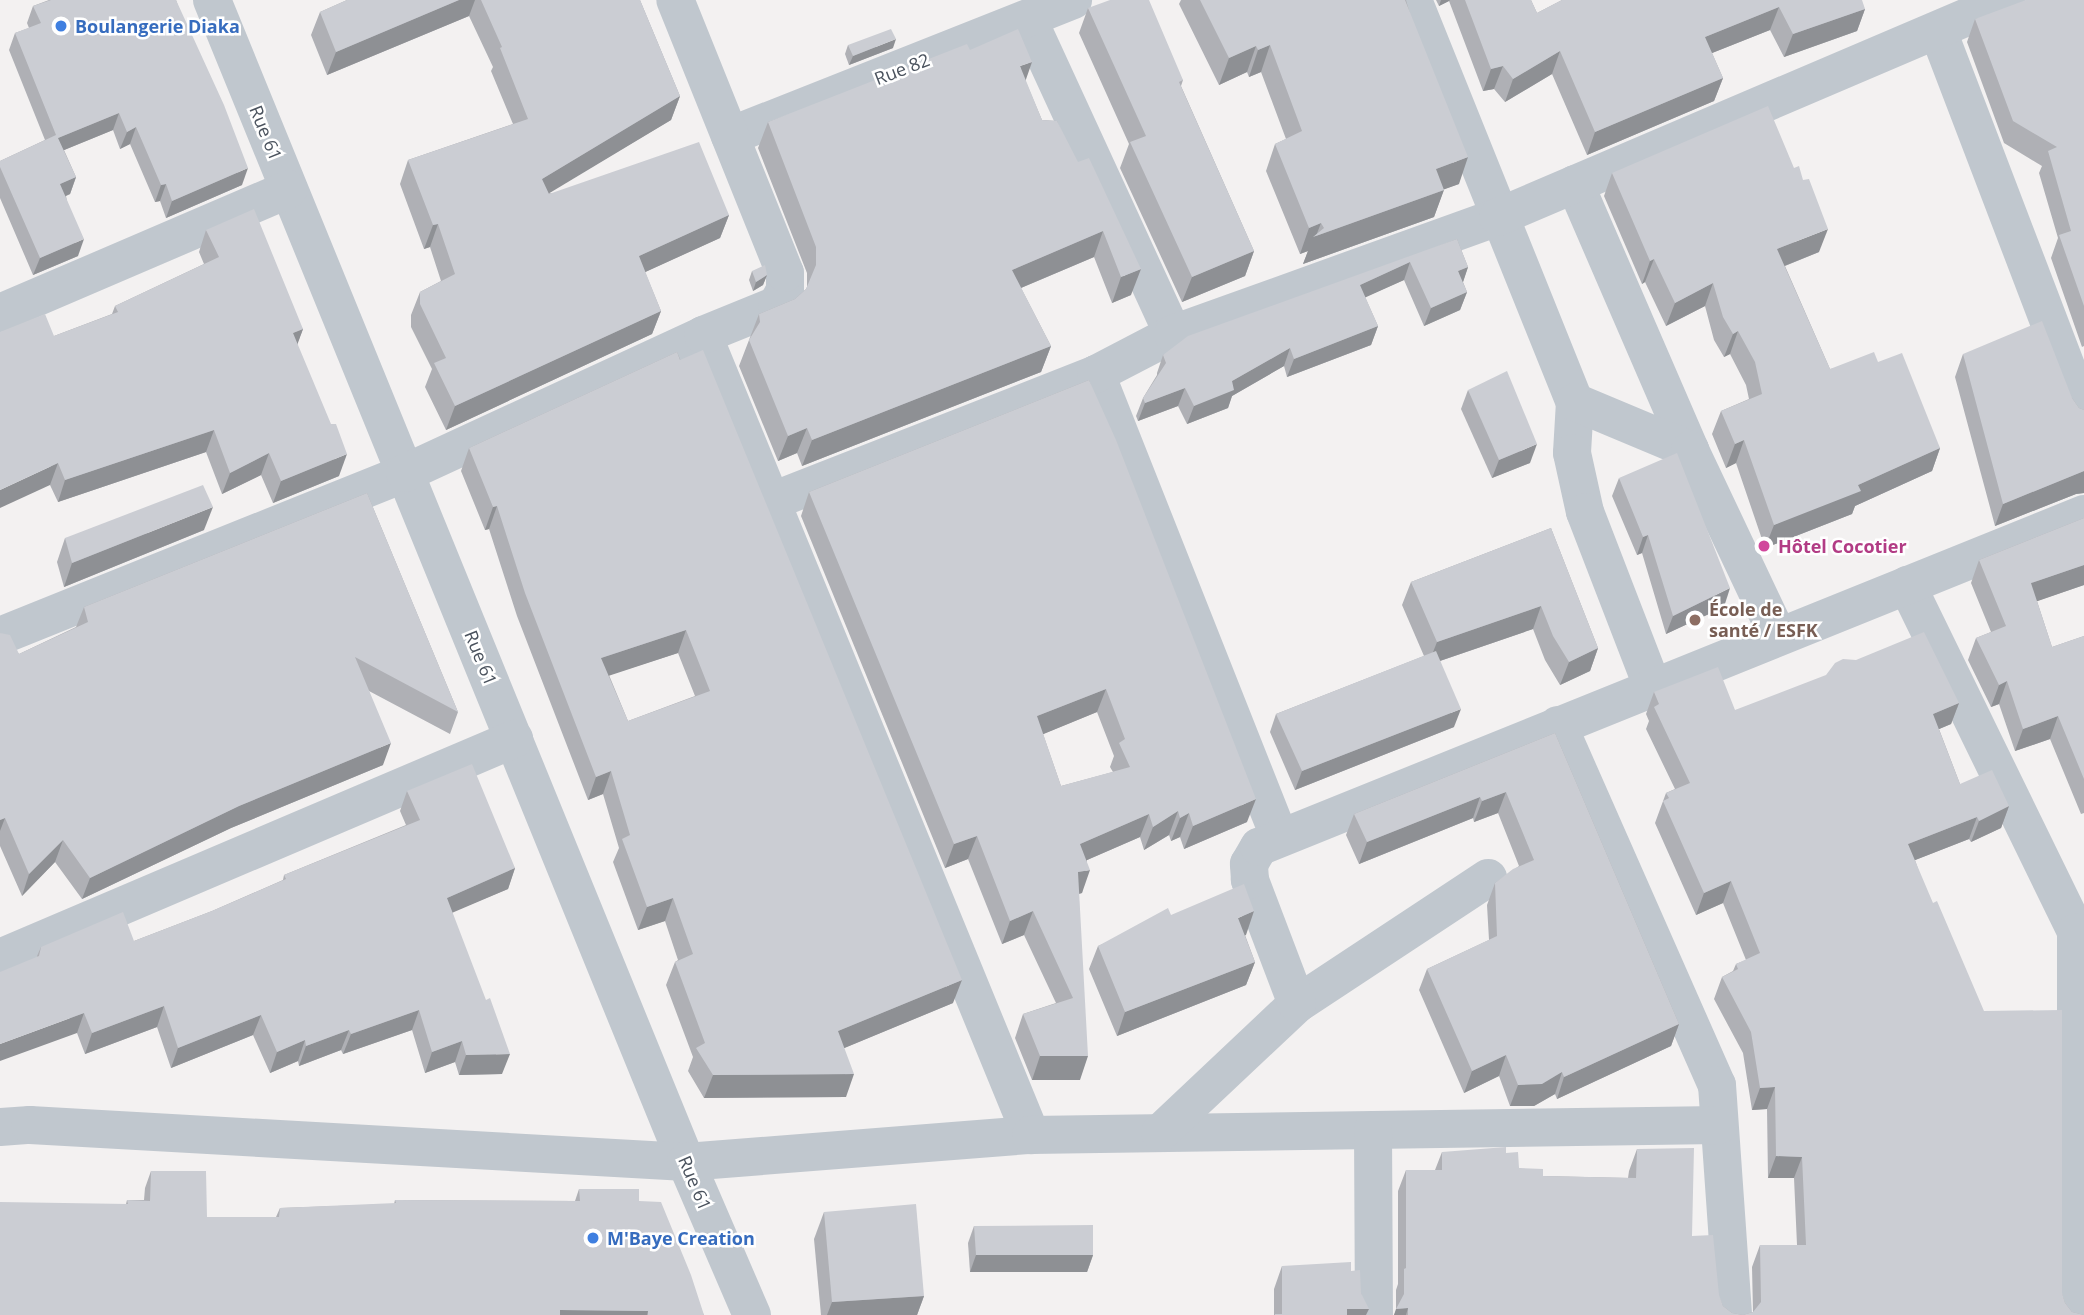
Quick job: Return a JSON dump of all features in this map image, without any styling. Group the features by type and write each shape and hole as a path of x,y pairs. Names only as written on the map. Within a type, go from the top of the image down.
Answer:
{"street":[{"name":"Rue 61","path":"212,0 686,1162 752,1315"},
{"path":"0,636 405,473 704,335 777,305 785,290 785,273 675,0"},
{"name":"Rue 82","path":"730,136 1073,0"},
{"path":"1413,0 1498,217 1575,402 1572,453 1584,512 1652,686"},
{"path":"770,502 1096,374 1174,334 1498,217 2007,0"},
{"path":"1028,19 1174,334"},
{"path":"1938,31 2084,413"},
{"path":"1575,184 1690,450 1778,636"},
{"path":"0,313 289,189"},
{"path":"704,335 1031,1135"},
{"path":"1096,374 1279,837"},
{"path":"1575,402 1690,450"},
{"path":"1297,1004 1251,880 1249,864 1259,847 1652,686 2084,514"},
{"path":"1907,584 2080,932 2076,1315"},
{"path":"1558,725 1717,1085 1733,1315"},
{"path":"0,958 514,739"},
{"path":"1160,1133 1297,1004 1488,878"},
{"path":"0,1127 44,1126 686,1162 1031,1135 1719,1125"},
{"path":"1373,1130 1374,1315"}],"building":[{"path":"51,0 176,0 224,105 248,168 172,201 166,184 161,185 136,127 127,132 119,113 58,138 76,177 60,184 84,239 40,258 0,167 0,161 56,135 15,33 41,23 33,6"},
{"path":"347,0 459,0 336,52 320,12"},
{"path":"481,0 640,0 680,96 542,179 549,194 699,142 729,215 639,256 661,311 455,406 434,363 446,358 420,304 420,292 455,274 438,224 433,225 408,160 528,119 500,48 502,47"},
{"path":"1110,0 1149,0 1183,80 1179,82 1254,251 1192,277 1130,142 1146,136 1088,8"},
{"path":"1200,0 1405,0 1468,157 1436,169 1444,190 1313,237 1324,228 1321,223 1309,228 1275,144 1302,131 1270,45 1258,50 1256,46 1229,58"},
{"path":"1465,0 1531,0 1537,13 1562,0 1862,0 1865,9 1793,34 1779,7 1705,37 1723,78 1595,132 1560,51 1513,79 1503,66 1491,69"},
{"path":"2026,0 2084,0 2084,306 2059,235 2071,231 2048,151 2057,147 2013,121 1975,19"},
{"path":"891,29 896,39 853,56 848,45"},
{"path":"1018,29 1032,62 1020,66 1042,120 1057,121 1078,162 1089,158 1141,269 1121,277 1103,231 1012,270 1051,346 812,440 807,428 788,436 749,340 760,322 759,314 795,299 806,289 816,265 816,247 768,122 967,44 970,50"},
{"path":"1768,106 1794,168 1799,166 1803,180 1809,179 1828,229 1777,249 1830,369 1874,352 1878,362 1902,353 1940,448 1858,485 1861,491 1774,525 1744,440 1735,444 1721,411 1762,394 1755,362 1738,331 1733,334 1723,317 1713,283 1675,303 1654,259 1650,261 1612,173"},
{"path":"254,209 303,329 293,333 331,424 336,424 347,454 281,481 269,453 230,473 214,430 65,480 58,463 0,490 0,332 45,314 54,336 118,312 115,306 219,257 206,230"},
{"path":"1457,239 1468,267 1458,271 1467,292 1431,308 1410,262 1360,285 1378,326 1294,359 1290,348 1232,381 1234,390 1194,406 1185,388 1145,403 1143,398 1166,363 1163,355 1188,336"},
{"path":"765,265 767,275 756,282 752,271"},
{"path":"2042,321 2072,398 2079,408 2084,410 2084,471 2003,504 1963,354"},
{"path":"703,350 962,980 838,1031 854,1074 713,1075 696,1048 705,1043 675,962 693,954 673,898 647,907 622,839 630,835 611,771 596,777 525,593 497,506 493,507 469,448 677,352 680,360","holes":["686,630 710,691 628,721 601,658"]},
{"path":"1507,371 1537,444 1499,460 1468,390"},
{"path":"1089,380 1116,440 1256,799 1193,826 1189,813 1180,818 1178,811 1153,827 1149,814 1080,844 1090,870 1078,872 1088,1056 1040,1056 1023,1014 1073,998 1033,911 1010,921 977,836 954,844 809,492","holes":["1106,689 1125,739 1119,743 1130,767 1061,786 1037,716"]},
{"path":"1677,453 1730,588 1673,616 1648,535 1643,537 1619,478"},
{"path":"203,485 213,507 72,563 65,538"},
{"path":"367,493 458,712 355,657 391,743 239,806 90,878 63,840 29,874 5,818 0,820 0,633 10,635 19,654 88,622 84,607"},
{"path":"2084,518 2084,565 2031,583 2052,647 2084,636 2084,779 2058,716 2023,729 2007,681 1999,685 1976,638 2006,626 1979,560"},
{"path":"1551,528 1598,648 1569,662 1553,636 1541,606 1437,642 1411,582"},
{"path":"1924,632 1959,703 1933,714 1960,784 1992,770 2009,806 1979,821 1977,817 1908,844 1933,903 1937,901 1984,1011 2062,1010 2062,1293 2072,1312 2084,1315 1743,1315 1753,1312 1761,1302 1760,1245 1806,1245 1802,1157 1776,1156 1775,1087 1760,1088 1751,1032 1722,977 1738,969 1736,964 1760,953 1731,881 1704,893 1663,801 1669,798 1666,793 1690,783 1654,707 1659,704 1654,692 1718,667 1735,710 1826,675 1835,663 1843,659 1856,660"},
{"path":"1436,651 1461,709 1302,771 1276,714"},
{"path":"1555,733 1679,1024 1564,1077 1562,1072 1542,1084 1518,1085 1506,1055 1472,1071 1427,969 1497,936 1495,883 1513,869 1534,860 1506,792 1482,801 1480,797 1367,842 1354,814"},
{"path":"472,764 515,868 447,898 486,1000 490,998 510,1054 466,1055 462,1041 432,1052 419,1010 351,1034 349,1030 306,1046 305,1040 277,1052 261,1015 178,1048 164,1006 92,1033 84,1013 0,1044 0,972 39,956 41,947 123,912 134,941 212,911 286,879 284,875 420,820 407,791"},
{"path":"1244,884 1254,911 1238,918 1255,962 1125,1012 1098,946 1168,908 1171,915"},
{"path":"1506,1147 1506,1153 1518,1152 1519,1168 1543,1169 1543,1176 1636,1178 1637,1149 1694,1148 1692,1236 1713,1235 1719,1295 1723,1306 1732,1313 1743,1315 1408,1315 1408,1308 1396,1309 1404,1294 1406,1268 1406,1170 1442,1170 1442,1152"},
{"path":"151,1171 206,1171 207,1217 279,1217 280,1208 396,1203 395,1200 580,1201 579,1189 639,1189 639,1201 661,1202 704,1315 560,1310 560,1315 0,1315 0,1202 128,1204 127,1200 150,1201"},
{"path":"916,1204 924,1296 832,1302 824,1212"},
{"path":"1093,1225 1093,1255 976,1255 974,1226"},
{"path":"1351,1262 1351,1271 1360,1270 1361,1293 1369,1309 1347,1309 1347,1315 1275,1315 1282,1314 1282,1266"}],"place":[{"name":"Boulangerie Diaka","path":"61,26"},
{"name":"Hôtel Cocotier","path":"1764,546"},
{"name":"École de santé / ESFK","path":"1695,620"},
{"name":"M'Baye Creation","path":"593,1238"}]}
